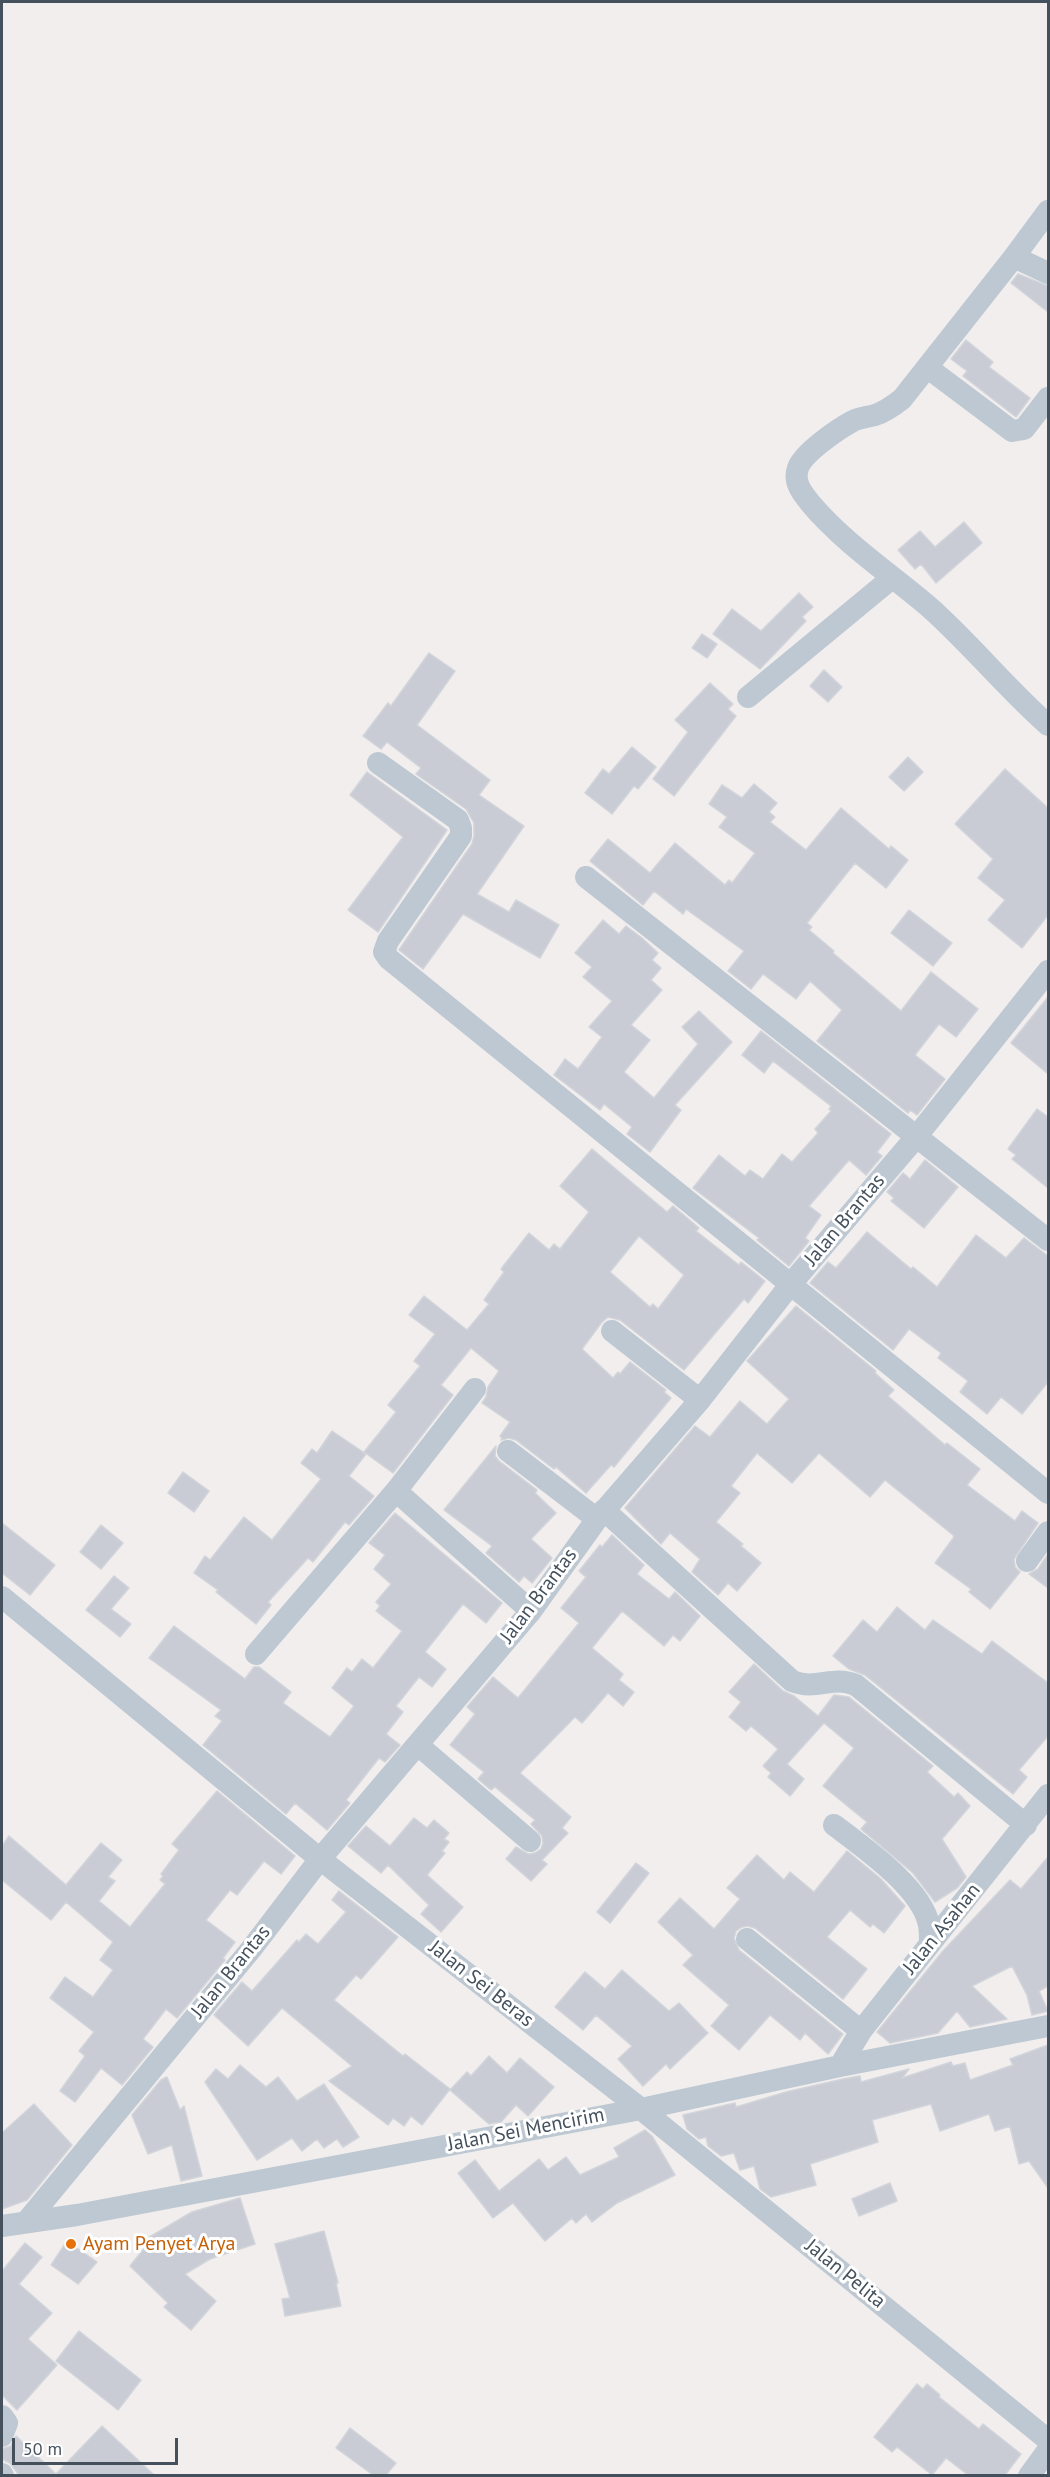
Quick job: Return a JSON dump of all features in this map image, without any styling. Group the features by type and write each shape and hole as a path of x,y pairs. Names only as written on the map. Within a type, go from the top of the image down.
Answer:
{"street":[{"path":"1048,211 902,399 890,409 877,415 854,421 808,453 798,465 795,478 800,490 812,506 892,579 927,605 1048,724"},
{"path":"1014,257 1048,273"},
{"path":"928,368 1012,431 1024,429 1048,398"},
{"path":"748,697 892,579"},
{"path":"378,763 458,820 461,828 460,836 388,941 384,952 389,959 1048,1493"},
{"path":"586,877 1048,1240"},
{"name":"Jalan Brantas","path":"27,2221 252,1948 320,1859 531,1611 600,1515 700,1400 790,1285 916,1136 1048,971"},
{"path":"612,1331 700,1400"},
{"path":"256,1654 396,1491 475,1389"},
{"path":"508,1451 600,1515 792,1682 803,1686 843,1680 856,1685 1026,1825"},
{"path":"396,1491 531,1611"},
{"path":"1027,1561 1048,1532"},
{"name":"Jalan Sei Beras","path":"2,1597 320,1859 641,2109"},
{"path":"417,1745 530,1841"},
{"name":"Jalan Asahan","path":"840,2066 861,2031 1048,1795"},
{"path":"834,1825 892,1870 922,1908 929,1924 930,1944"},
{"path":"747,1940 861,2031"},
{"name":"Jalan Sei Mencirim","path":"2,2226 77,2215 641,2109 840,2066 1048,2026"},
{"name":"Jalan Pelita","path":"641,2109 1048,2440"},
{"path":"2,2416 7,2423 2,2436"},
{"path":"1029,2475 1048,2450"}],"building":[{"path":"1018,274 1048,286 1048,312 1011,283"},
{"path":"966,340 993,362 989,367 1030,398 1016,417 963,376 967,371 951,359"},
{"path":"964,522 982,543 936,583 921,564 915,569 898,550 920,531 935,547"},
{"path":"799,593 813,607 802,617 806,621 760,669 713,634 732,609 761,631"},
{"path":"702,634 717,644 707,658 692,648"},
{"path":"429,653 455,671 417,725 490,780 479,795 524,826 477,894 509,912 516,900 559,925 540,958 463,914 423,969 399,950 472,844 474,836 474,823 466,809 416,774 421,768 387,742 381,749 363,736 388,703 391,706"},
{"path":"824,670 842,687 828,702 810,686"},
{"path":"710,683 733,704 728,709 736,716 674,796 653,779 688,732 675,720"},
{"path":"632,747 656,767 638,789 634,786 612,814 585,793 603,769 609,774"},
{"path":"908,757 923,772 904,791 889,777"},
{"path":"1005,769 1048,808 1048,915 1022,948 988,920 1005,900 978,878 993,859 955,824"},
{"path":"367,772 447,830 378,932 348,910 403,837 350,795"},
{"path":"754,784 777,803 769,812 775,817 770,822 806,850 841,808 889,849 891,846 908,860 886,888 855,863 807,923 812,927 809,930 834,951 833,953 901,1011 931,972 978,1009 956,1037 939,1024 915,1055 945,1079 917,1115 910,1110 908,1113 817,1041 842,1010 810,981 796,999 763,974 751,989 728,971 744,951 686,909 683,914 654,891 643,905 590,861 608,839 650,873 675,843 725,885 729,880 732,883 755,853 719,827 727,817 709,804 722,785 742,798"},
{"path":"909,910 952,943 933,966 891,933"},
{"path":"603,920 619,934 626,926 642,938 658,953 652,960 661,968 651,980 662,990 631,1025 650,1040 624,1072 654,1098 698,1044 682,1027 699,1011 732,1042 675,1105 681,1110 650,1152 627,1134 632,1127 604,1104 600,1110 554,1075 565,1059 578,1069 602,1037 589,1027 612,1001 583,977 592,967 575,953"},
{"path":"1048,997 1048,1074 1011,1043"},
{"path":"761,1031 891,1134 877,1152 882,1156 866,1175 849,1160 809,1206 821,1215 805,1238 809,1241 789,1266 757,1240 759,1238 693,1188 719,1155 745,1176 750,1170 763,1179 782,1154 792,1162 818,1133 815,1129 831,1111 829,1109 831,1106 773,1061 764,1073 742,1055"},
{"path":"1037,1109 1048,1117 1048,1188 1012,1159 1016,1155 1008,1149"},
{"path":"592,1149 667,1212 673,1206 699,1228 696,1231 739,1265 741,1262 765,1281 748,1303 744,1299 684,1370 620,1320 608,1317 602,1322 582,1349 613,1378 618,1372 620,1374 630,1362 666,1390 664,1392 671,1398 614,1467 611,1465 586,1493 556,1467 554,1469 516,1440 509,1438 501,1440 500,1436 510,1422 482,1403 488,1387 499,1371 471,1348 441,1385 453,1395 393,1473 364,1452 396,1412 388,1405 420,1366 414,1361 435,1334 409,1315 424,1296 467,1330 489,1304 484,1300 504,1272 501,1269 529,1233 549,1250 554,1244 560,1249 589,1212 560,1186","holes":["639,1236 684,1275 658,1309 653,1304 650,1307 610,1272"]},
{"path":"925,1160 958,1187 924,1228 891,1201 894,1198 887,1192 903,1173 910,1179"},
{"path":"867,1232 911,1269 913,1267 937,1287 976,1235 1006,1258 1024,1238 1048,1256 1048,1382 1022,1414 1001,1397 987,1414 960,1392 968,1381 938,1358 941,1353 909,1329 893,1350 810,1283 828,1262 836,1268"},
{"path":"796,1306 876,1371 875,1373 894,1390 888,1396 945,1445 947,1443 980,1469 967,1485 1015,1521 1022,1511 1038,1523 1014,1559 1015,1567 1020,1572 990,1609 969,1592 971,1589 935,1563 954,1537 953,1535 885,1480 870,1497 819,1453 792,1483 757,1453 731,1486 740,1493 716,1522 743,1544 741,1546 761,1563 737,1591 728,1583 718,1595 692,1572 700,1559 670,1533 661,1544 625,1508 695,1426 710,1437 740,1401 767,1424 789,1399 747,1361"},
{"path":"332,1431 366,1454 349,1476 374,1496 349,1525 345,1522 313,1562 308,1558 268,1602 271,1605 256,1624 216,1592 218,1590 194,1573 205,1556 210,1560 244,1517 272,1540 321,1479 301,1463 312,1449 317,1453"},
{"path":"496,1446 495,1456 499,1461 537,1490 535,1493 556,1513 531,1539 552,1558 532,1583 524,1576 519,1582 486,1553 492,1546 444,1510"},
{"path":"183,1472 209,1491 194,1512 168,1493"},
{"path":"395,1513 502,1603 486,1623 463,1604 425,1652 446,1669 432,1687 419,1677 396,1706 403,1712 386,1734 400,1745 385,1762 379,1758 346,1800 350,1803 327,1830 295,1803 286,1814 203,1745 222,1721 215,1716 221,1710 149,1658 174,1626 245,1679 254,1667 259,1667 291,1692 283,1703 330,1737 354,1706 332,1688 347,1668 352,1672 362,1659 373,1668 402,1631 376,1611 380,1606 376,1602 391,1584 374,1569 385,1555 369,1543"},
{"path":"2,1523 55,1565 30,1595 2,1573"},
{"path":"101,1525 123,1543 101,1569 80,1552"},
{"path":"612,1535 644,1565 637,1574 669,1599 675,1592 700,1616 680,1641 673,1635 664,1646 622,1611 592,1648 623,1674 619,1680 634,1692 623,1706 608,1693 582,1723 575,1717 520,1773 571,1817 562,1828 568,1833 542,1860 547,1864 531,1881 506,1859 516,1847 528,1854 541,1849 542,1836 531,1824 535,1820 495,1787 491,1790 478,1779 484,1772 450,1745 475,1714 467,1707 493,1677 518,1698 579,1623 561,1608 586,1577 579,1571 600,1545 602,1547"},
{"path":"1048,1554 1048,1588 1029,1574 1038,1569"},
{"path":"114,1576 129,1588 111,1609 131,1624 120,1637 86,1610"},
{"path":"897,1607 925,1630 933,1620 982,1654 992,1641 1048,1683 1048,1736 1019,1770 1027,1777 1013,1794 865,1675 849,1669 833,1656 863,1620 877,1632"},
{"path":"754,1664 783,1691 794,1696 818,1716 834,1695 849,1697 933,1766 927,1772 954,1797 958,1793 970,1806 942,1839 966,1877 957,1888 935,1902 913,1873 861,1829 867,1822 823,1786 854,1748 824,1723 787,1764 804,1779 790,1796 768,1777 771,1773 763,1766 778,1749 751,1726 746,1731 729,1717 741,1702 729,1692"},
{"path":"217,1791 295,1856 281,1874 264,1861 237,1895 230,1890 206,1920 235,1942 223,1958 225,1960 177,2018 166,2009 143,2039 153,2047 122,2085 101,2068 75,2102 60,2091 85,2056 79,2051 94,2032 50,1998 65,1977 93,1997 113,1970 100,1960 113,1942 66,1902 51,1920 2,1880 2,1846 9,1836 66,1885 101,1843 122,1860 108,1877 115,1881 99,1901 130,1927 165,1884 160,1880 163,1876 161,1874 179,1850 172,1844"},
{"path":"414,1818 427,1828 434,1820 449,1833 444,1839 449,1842 442,1851 445,1853 427,1875 463,1907 441,1932 421,1914 429,1905 388,1865 381,1873 348,1846 366,1826 390,1846"},
{"path":"847,1851 881,1879 905,1906 884,1933 873,1924 870,1927 850,1910 827,1937 867,1969 843,1999 755,1928 742,1927 736,1931 734,1938 739,1950 843,2034 828,2054 805,2033 800,2040 770,2015 739,2050 711,2026 729,2005 683,1965 693,1955 658,1922 680,1898 714,1929 740,1899 727,1888 757,1855 784,1880 790,1872 814,1892"},
{"path":"1048,1857 1048,1986 1039,1991 1048,2011 1032,2015 1027,1995 1012,1966 972,1986 1007,2019 970,2027 957,2011 938,2033 890,2043 877,2032 943,1951 1010,1880 1021,1889"},
{"path":"636,1863 649,1873 610,1923 597,1912"},
{"path":"339,1891 398,1937 361,1979 356,1975 334,2000 403,2056 405,2054 450,2089 422,2125 411,2116 404,2126 393,2118 388,2125 329,2081 352,2066 282,2008 248,2046 214,2015 242,1982 252,1991 297,1940 299,1942 306,1934 318,1944 346,1912 332,1900"},
{"path":"622,1970 669,2011 679,2003 708,2033 670,2069 666,2064 643,2086 618,2059 632,2046 596,2015 583,2030 555,2007 585,1972 605,1989"},
{"path":"1048,2045 1048,2188 1029,2161 1019,2164 1010,2126 995,2131 989,2114 940,2131 931,2104 872,2120 878,2142 810,2164 816,2185 771,2197 760,2189 754,2166 740,2170 734,2153 721,2156 708,2146 706,2137 699,2139 687,2129 683,2115 735,2103 736,2107 786,2092 843,2079 860,2076 861,2082 909,2069 902,2078 951,2062 953,2066 965,2063 970,2080 1013,2065 1010,2059"},
{"path":"489,2056 507,2073 520,2058 554,2087 528,2116 516,2105 501,2122 489,2124 450,2090 467,2072 471,2076"},
{"path":"240,2065 266,2087 278,2077 297,2101 324,2084 359,2137 343,2147 337,2139 324,2148 317,2139 302,2151 292,2138 257,2160 205,2082 216,2069 228,2079"},
{"path":"167,2077 180,2110 184,2106 202,2176 181,2181 172,2145 148,2154 132,2115 161,2080"},
{"path":"34,2104 72,2145 27,2200 2,2209 2,2133"},
{"path":"645,2130 652,2136 675,2175 617,2203 592,2222 586,2214 576,2223 572,2218 545,2241 513,2203 493,2218 458,2173 475,2160 499,2191 539,2159 548,2170 566,2157 580,2175 619,2157 614,2148"},
{"path":"890,2183 897,2201 859,2216 852,2199"},
{"path":"240,2198 255,2244 210,2259 185,2274 216,2301 191,2330 164,2307 168,2303 130,2266 146,2246 141,2242 192,2212"},
{"path":"324,2231 338,2283 336,2283 341,2306 285,2316 282,2299 290,2298 275,2244"},
{"path":"67,2241 97,2262 78,2284 51,2265"},
{"path":"25,2243 42,2257 19,2284 52,2313 28,2339 57,2365 17,2410 2,2395 2,2268 3,2270"},
{"path":"79,2331 141,2380 118,2410 56,2361"},
{"path":"917,2384 923,2389 927,2384 940,2395 939,2397 979,2429 983,2424 1021,2454 1005,2475 968,2475 946,2458 932,2475 897,2447 892,2452 874,2437"},
{"path":"102,2426 154,2475 19,2475 10,2463 2,2459 2,2449 11,2446 16,2436 56,2474"},
{"path":"350,2428 396,2463 386,2475 373,2475 336,2448"}],"place":[{"name":"Ayam Penyet Arya","path":"71,2244"}]}
